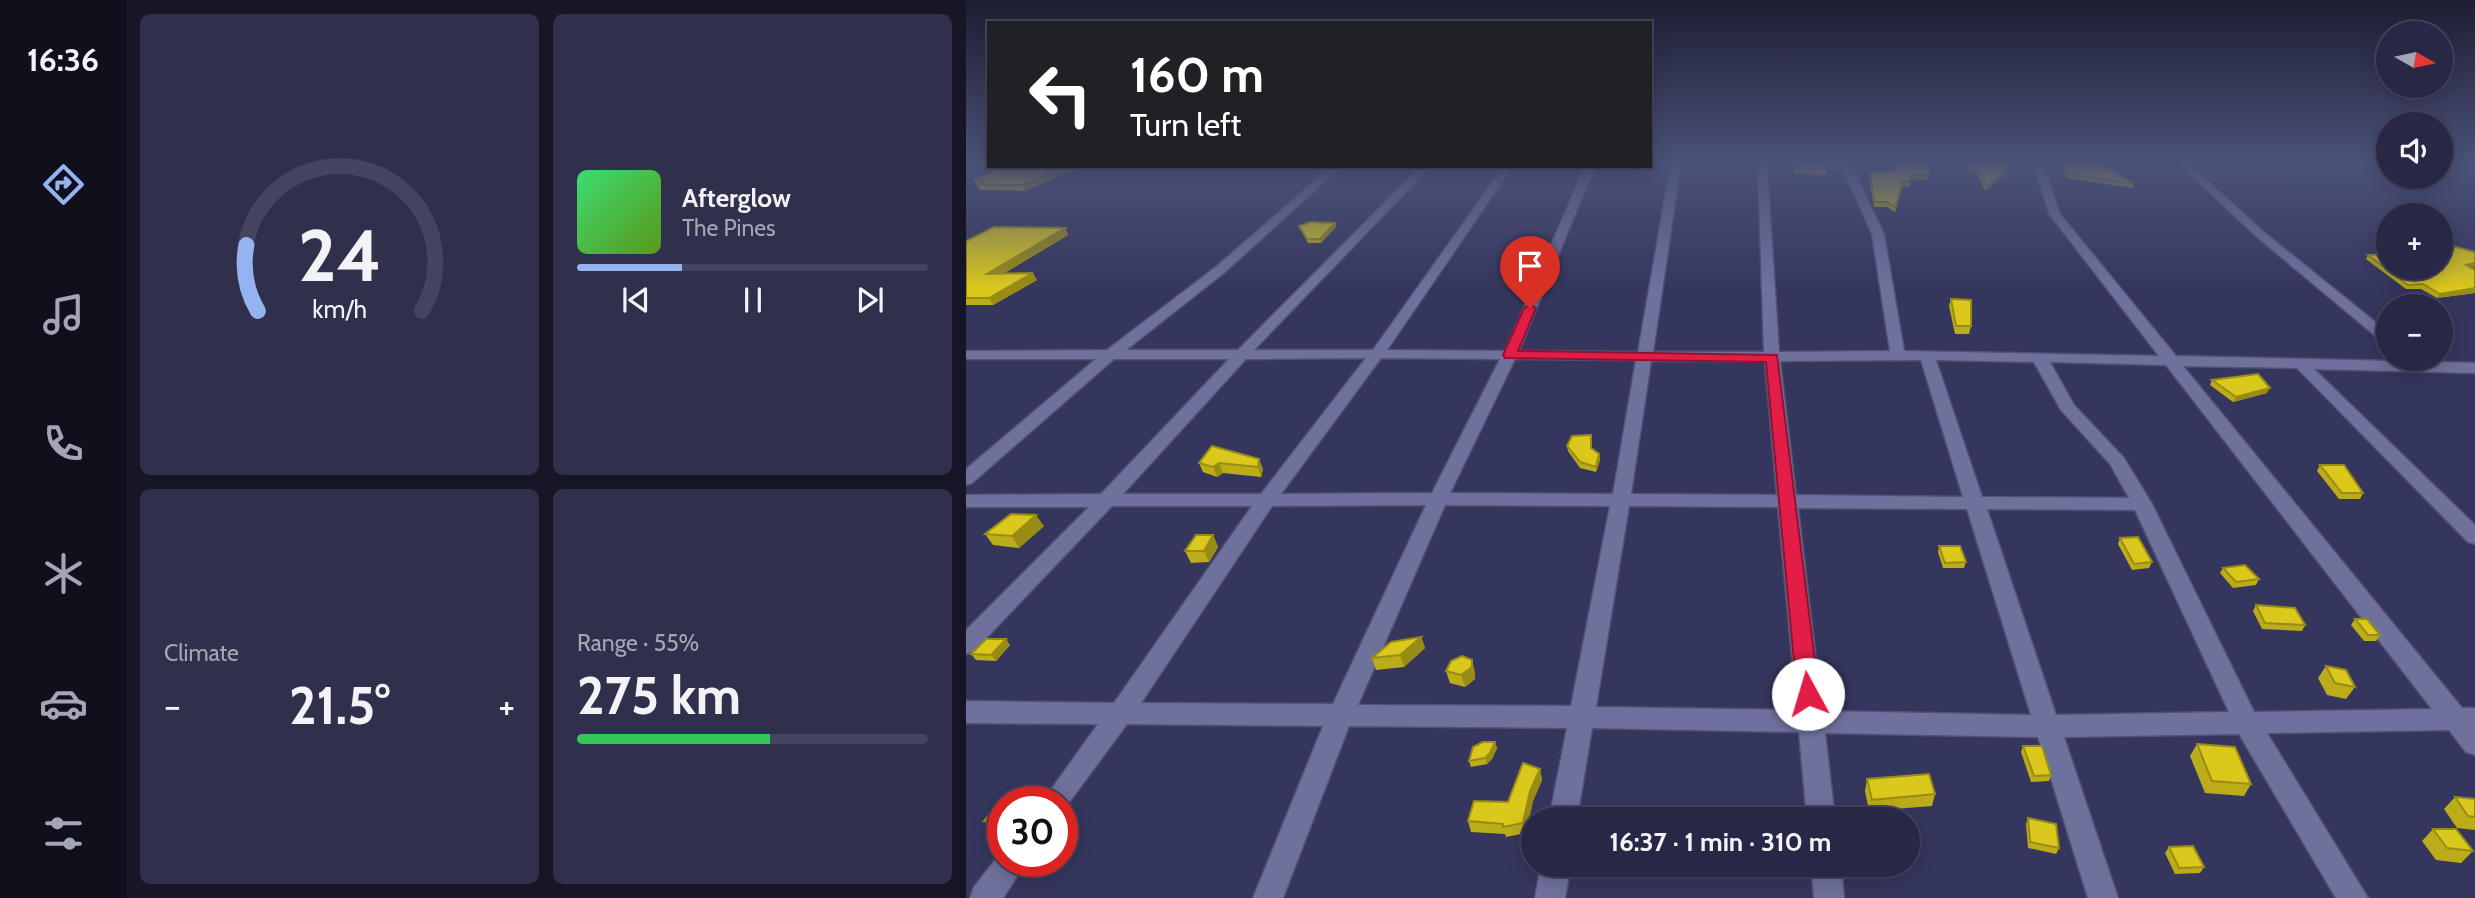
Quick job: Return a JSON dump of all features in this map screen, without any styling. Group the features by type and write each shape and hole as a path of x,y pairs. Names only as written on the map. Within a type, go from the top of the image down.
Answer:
{"street":[{"path":"966,479 1108,356 1220,269 1293,205"},
{"path":"966,645 1106,501 1241,355 1389,205"},
{"path":"1068,786 1267,499 1377,354 1482,205"},
{"path":"1268,898 1340,716 1438,499 1510,355 1574,205"},
{"path":"1565,807 1621,500 1669,205"},
{"path":"1764,205 1772,358 1820,807"},
{"path":"1865,205 1878,234 1898,356"},
{"path":"2051,205 2054,215 2464,719 2475,744"},
{"path":"2228,205 2376,329"},
{"path":"969,357 1377,354 1772,358 1927,355 2376,363"},
{"path":"1927,355 2103,898"},
{"path":"2039,357 2067,407 2118,462 2142,504 2247,724 2353,898"},
{"path":"2301,364 2475,537"},
{"path":"2453,366 2475,368"},
{"path":"966,501 1438,499 2142,504"},
{"path":"2451,514 2475,515"},
{"path":"966,712 1580,717 2048,726 2464,719"},
{"path":"985,898 1000,877"},
{"path":"1550,898 1554,877"},
{"path":"1827,877 1829,898"}],"building":[{"path":"1310,222 1335,223 1320,239 1307,239 1299,226"},
{"path":"994,227 1065,228 987,274 1033,273 989,298 966,298 966,241"},
{"path":"2453,246 2475,252 2475,263 2466,265 2475,270 2475,288 2440,294 2423,284 2408,285 2401,280 2453,280"},
{"path":"1951,299 1971,300 1971,326 1956,326"},
{"path":"2258,374 2270,388 2236,397 2212,380"},
{"path":"1591,435 1591,448 1599,454 1596,467 1580,462 1567,446 1572,436"},
{"path":"1212,446 1259,459 1258,467 1219,463 1213,467 1199,463"},
{"path":"2320,465 2344,465 2363,493 2342,493"},
{"path":"1011,514 1036,515 1012,536 985,534"},
{"path":"1196,535 1213,535 1204,551 1185,551"},
{"path":"2138,537 2152,562 2134,564 2120,538"},
{"path":"1939,546 1960,546 1966,562 1945,563"},
{"path":"2245,565 2259,579 2236,582 2223,568"},
{"path":"2256,605 2295,608 2305,625 2265,623"},
{"path":"2355,619 2367,619 2380,635 2368,635"},
{"path":"1421,637 1400,655 1372,658 1391,642"},
{"path":"986,639 1006,639 991,655 971,654"},
{"path":"1462,656 1472,660 1472,667 1461,675 1446,671 1451,661"},
{"path":"2326,666 2346,670 2355,687 2335,683"},
{"path":"1483,742 1495,742 1490,753 1485,758 1469,761 1473,747"},
{"path":"2197,744 2235,747 2251,784 2212,781"},
{"path":"2023,746 2042,746 2051,775 2034,776"},
{"path":"1523,763 1540,769 1526,807 1521,807 1521,823 1503,827 1503,824 1468,821 1474,801 1508,802"},
{"path":"1929,774 1935,794 1872,800 1867,779"},
{"path":"2455,797 2475,799 2475,817 2468,816"},
{"path":"2028,818 2056,824 2059,848 2030,842"},
{"path":"2433,829 2456,829 2473,851 2447,848"},
{"path":"2193,846 2204,867 2179,868 2169,847"}],"route":[{"path":"1530,308 1510,355 1772,358 1808,694"}]}
